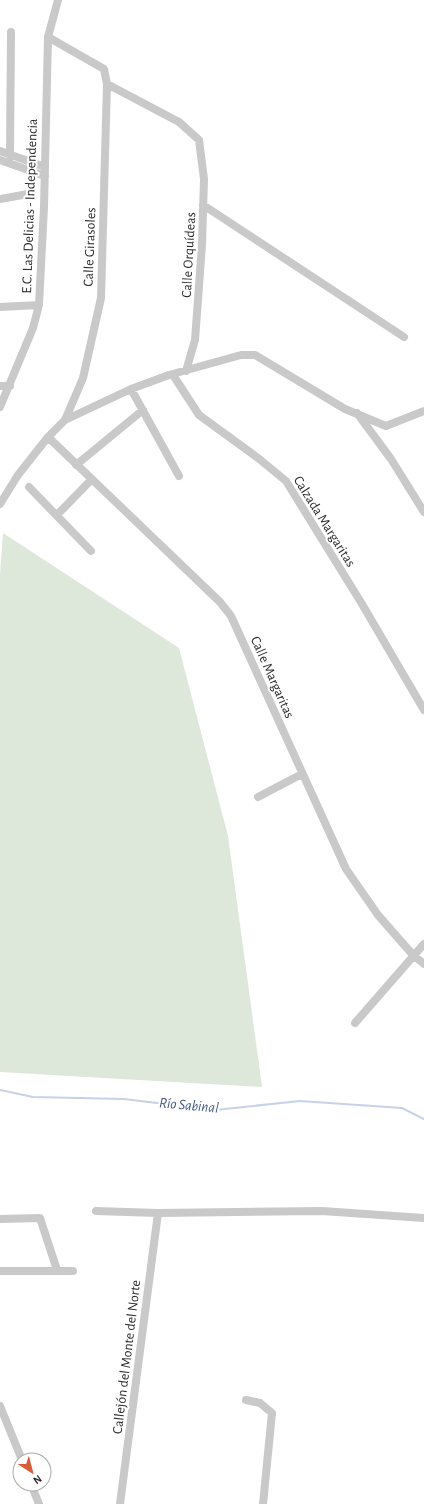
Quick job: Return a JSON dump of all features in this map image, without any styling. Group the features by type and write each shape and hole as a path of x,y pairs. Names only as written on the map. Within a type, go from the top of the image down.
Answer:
{"street":[{"name":"E.C. Las Delicias - Independencia","path":"0,407 33,328 39,306 45,176 48,37 58,0"},
{"path":"9,163 11,32"},
{"name":"Calle Girasoles","path":"48,37 104,69 107,84 101,298 83,378 65,420"},
{"name":"Calle Orquídeas","path":"107,84 179,122 199,140 204,179 199,306 195,340 186,371"},
{"path":"0,151 45,167"},
{"path":"0,160 45,176"},
{"path":"0,199 28,194"},
{"path":"203,205 404,337"},
{"path":"0,307 39,306"},
{"path":"0,504 18,476 48,437 65,420 131,389 241,355 255,355 345,409 386,426 424,411"},
{"name":"Calzada Margaritas","path":"173,375 199,415 258,458 286,481 362,604 424,710"},
{"path":"0,386 10,386"},
{"path":"131,389 179,476"},
{"path":"76,464 143,410"},
{"path":"357,413 391,458 424,512"},
{"name":"Calle Margaritas","path":"48,437 220,602 230,616 346,869 378,915 413,955 424,964"},
{"path":"57,515 92,479"},
{"path":"29,487 91,552"},
{"path":"258,797 302,774"},
{"path":"355,1023 424,944"},
{"path":"96,1211 158,1213 322,1211 424,1218"},
{"name":"Callejón del Monte del Norte","path":"120,1504 158,1213"},
{"path":"0,1219 40,1218 57,1270"},
{"path":"0,1271 74,1271"},
{"path":"246,1400 260,1403 272,1413 263,1504"},
{"path":"0,1406 19,1452"},
{"path":"34,1492 39,1504"}],"green space":[{"path":"3,533 179,648 228,836 262,1087 0,1072 0,574"}],"waterway":[{"name":"Río Sabinal","path":"0,1090 33,1097 124,1099 215,1110 300,1101 402,1108 424,1119"}]}
